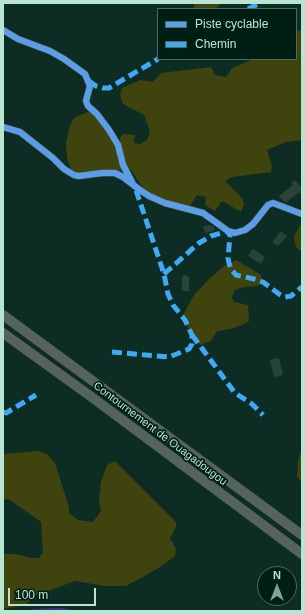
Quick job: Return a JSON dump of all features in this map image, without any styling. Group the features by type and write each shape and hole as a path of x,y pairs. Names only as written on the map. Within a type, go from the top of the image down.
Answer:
{"highway":[{"name":"Contournement de Ouagadougou","path":"3,315 302,535"},
{"name":"Contournement de Ouagadougou","path":"3,333 93,398 302,554"}],"street":[{"path":"3,30 18,39 50,51 85,74 90,86 86,101 88,106 97,114 110,130 118,145 123,165 133,184"},
{"path":"3,127 20,132 53,158 64,169 74,175 79,176 115,173 140,190 165,203 203,213 228,231 235,233 245,230 253,224 268,204 276,204 302,214"}],"green space":[{"path":"194,3 222,3 216,8 194,8"},
{"path":"302,30 302,140 286,142 267,150 272,166 271,172 232,177 225,181 242,198 244,205 241,212 222,201 215,211 205,205 206,197 197,195 188,209 147,194 131,170 77,172 71,169 67,158 66,144 69,128 74,118 92,110 118,144 122,134 135,135 134,143 140,144 147,140 150,131 144,115 123,104 120,95 122,88 140,80 153,82 161,73 211,67 215,75 226,77 232,68 252,60 297,60 297,31"},
{"path":"300,225 302,225 302,252 296,247 294,237"},
{"path":"236,260 261,275 261,285 240,288 235,290 233,293 232,298 234,302 248,305 249,321 231,329 217,331 211,341 200,345 192,335 182,317 194,295 209,279 224,266"},
{"path":"302,450 301,482 297,476 298,461"},
{"path":"38,451 47,454 55,463 69,507 69,513 78,520 93,522 101,511 99,499 101,482 107,465 115,461 176,522 176,527 170,538 176,549 175,556 157,569 126,586 105,586 75,581 32,597 26,605 3,609 3,554 15,554 39,558 43,552 41,522 10,500 3,499 3,454"}],"shaded area":[{"path":"64,608 75,611 29,611 33,609"}],"building":[{"path":"295,180 302,188 302,195 299,192 286,203 279,196 293,185 291,183"},
{"path":"211,225 214,227 215,231 205,233 203,226"},
{"path":"281,231 287,236 278,246 272,242"},
{"path":"253,249 265,257 261,264 248,256"},
{"path":"185,275 189,277 189,291 182,291 182,277"},
{"path":"279,358 283,375 274,377 270,360"}],"marked path":[{"path":"250,8 260,3"},
{"path":"89,81 96,86 109,88 157,60"},
{"path":"112,352 169,357 189,349 192,344 192,335 185,320 173,305 168,294 164,274 135,187"},
{"path":"164,274 199,243 211,236 228,231 230,236 228,258 231,269 236,275 263,282 285,297 291,296 302,287"},
{"path":"192,335 235,393 252,404 263,415"},
{"path":"3,412 6,413 36,395"}],"cycle path":[{"path":"3,30 18,39 50,51 85,74 90,86 86,101 88,106 97,114 118,145 123,165 132,182"},
{"path":"3,127 20,132 53,158 64,169 74,175 79,176 115,173 149,196 165,203 203,213 228,231 235,233 245,230 253,224 268,205 273,203 302,214"}]}
